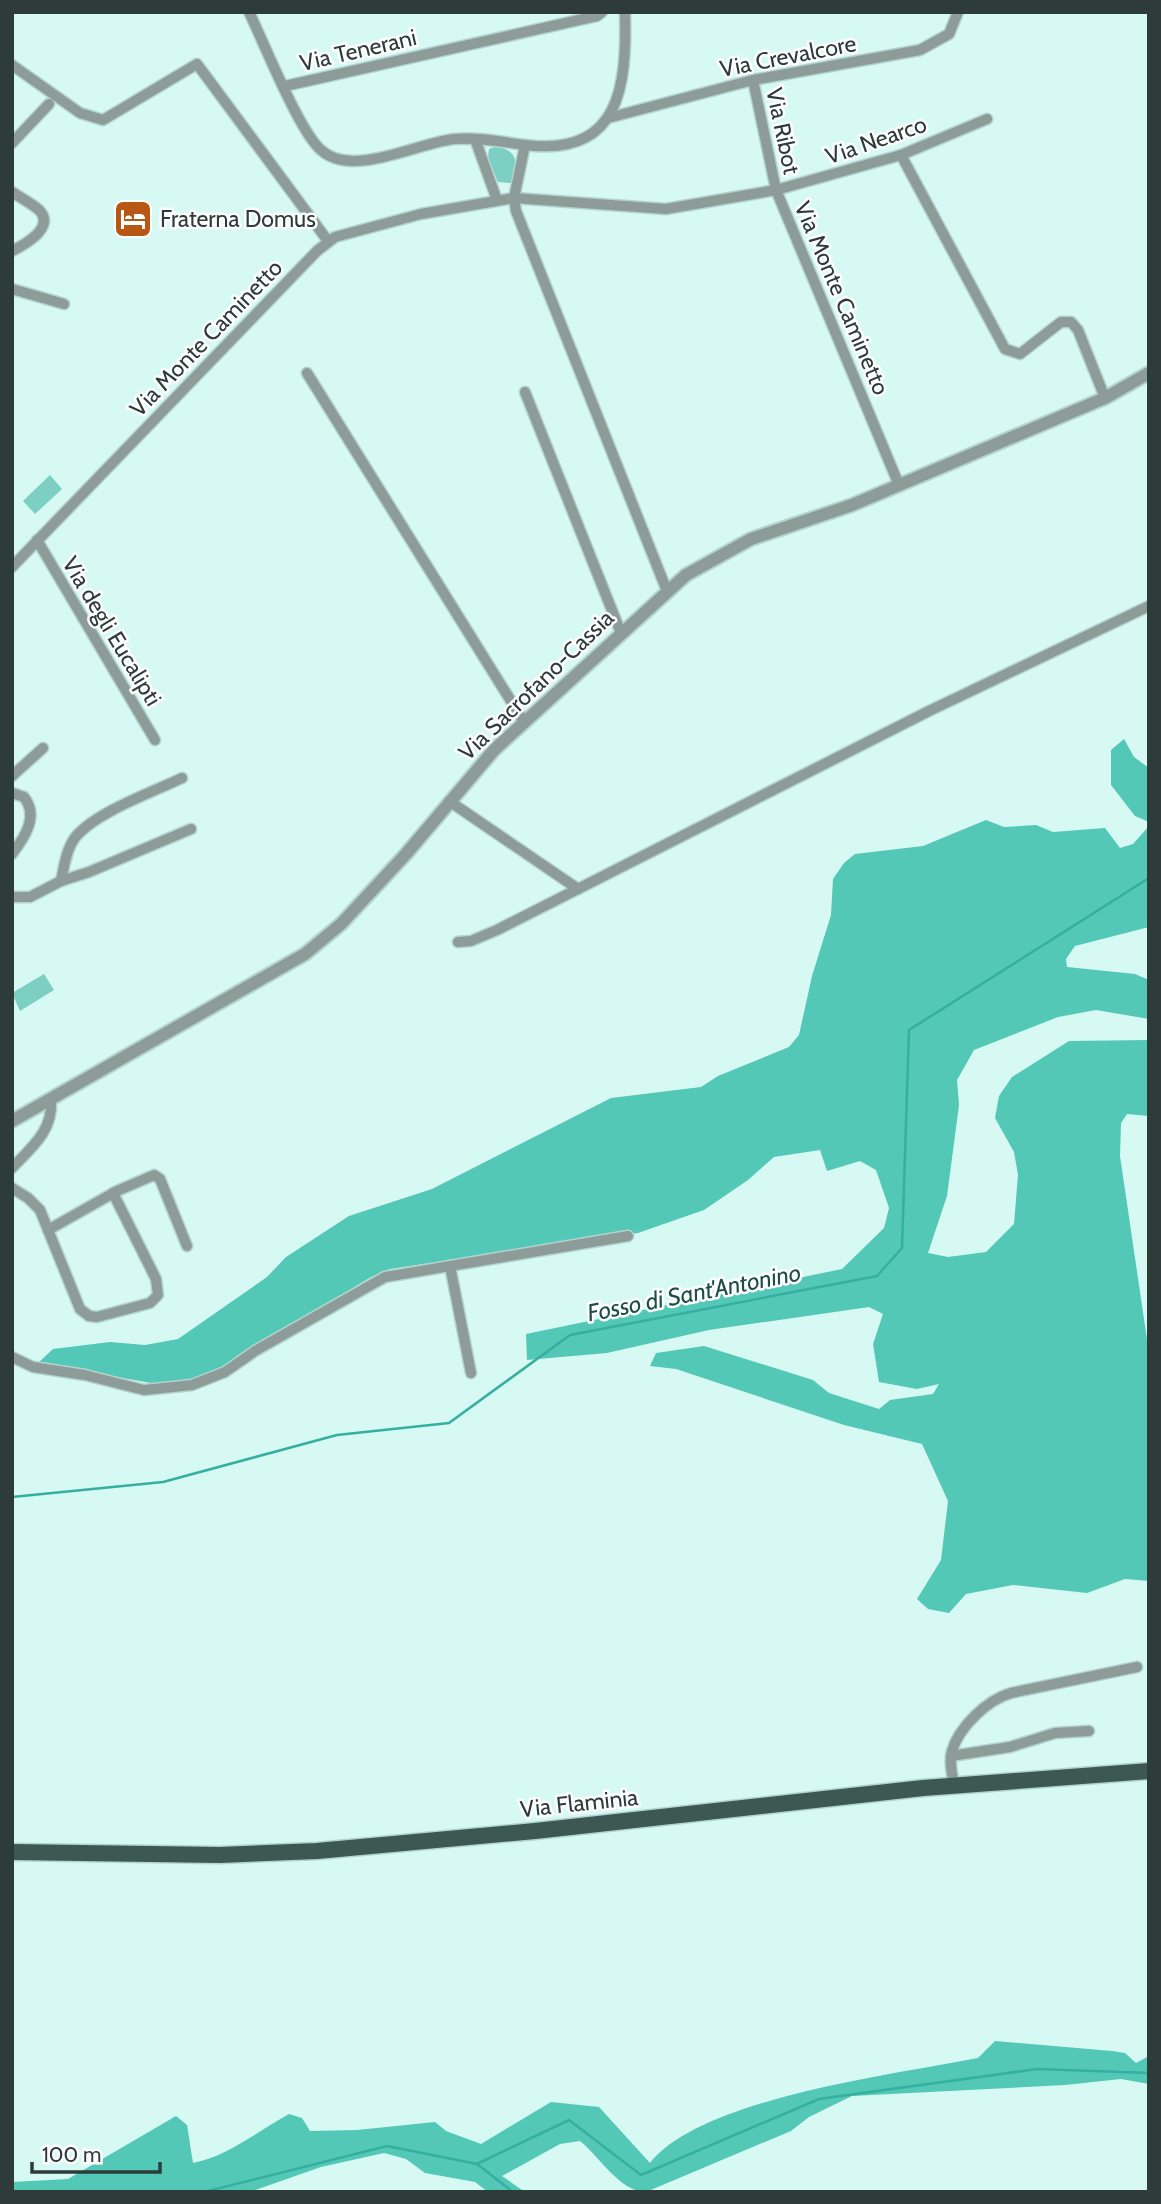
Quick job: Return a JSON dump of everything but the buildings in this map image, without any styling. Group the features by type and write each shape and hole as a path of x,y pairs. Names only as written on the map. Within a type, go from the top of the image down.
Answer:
{"main road":[{"name":"Via Flaminia","path":"12,1852 206,1855 317,1851 535,1831 954,1785 1149,1772"}],"street":[{"path":"249,12 285,86"},
{"name":"Via Tenerani","path":"285,86 597,16 602,12"},
{"name":"Via Crevalcore","path":"285,86 310,136 321,150 335,159 368,159 444,140 475,139 525,145 575,143 592,135 618,102 623,81 625,12"},
{"name":"Via Crevalcore","path":"608,118 753,80 925,48 951,32 958,12"},
{"path":"12,65 80,113 103,120 197,64 328,241"},
{"name":"Via Ribot","path":"753,80 776,190"},
{"path":"12,143 49,104"},
{"name":"Via Nearco","path":"776,190 901,155 987,119"},
{"path":"475,139 497,200"},
{"path":"525,145 514,198 516,211 667,591"},
{"path":"901,155 1004,349 1020,354 1061,323 1071,323 1078,330 1105,398"},
{"name":"Via Monte Caminetto","path":"12,567 328,241 421,214 514,198 666,209 776,190 899,485"},
{"path":"12,192 41,212 44,218 40,231 28,244 12,251"},
{"path":"12,289 64,304"},
{"path":"306,373 524,722"},
{"name":"Via Sacrofano-Cassia","path":"12,1121 305,954 341,924 484,760 667,591 713,558 751,539 840,510 1105,398 1149,373"},
{"path":"525,392 621,633"},
{"name":"Via degli Eucalipti","path":"37,540 155,740"},
{"path":"458,942 477,939 929,711 1149,606"},
{"path":"12,776 43,748"},
{"path":"61,881 69,848 81,832 100,819 183,778"},
{"path":"12,793 24,797 31,813 25,836 12,854"},
{"path":"449,801 578,889"},
{"path":"12,897 30,897 61,881 89,873 191,829"},
{"path":"12,1168 35,1146 49,1123 51,1101"},
{"path":"48,1230 150,1175 157,1176 187,1246"},
{"path":"12,1188 35,1203 85,1314 97,1317 150,1303 158,1295 156,1279 113,1193"},
{"path":"12,1357 33,1367 85,1374 144,1390 192,1385 225,1372 374,1281 628,1236"},
{"path":"450,1266 471,1374"},
{"path":"954,1785 951,1756 953,1747 974,1719 999,1698 1138,1667"},
{"path":"951,1756 1010,1747 1055,1733 1088,1731"}],"green space":[{"path":"494,147 508,150 514,158 515,170 511,183 498,182 488,158 489,149"},
{"path":"50,475 62,489 35,514 23,501"},
{"path":"1124,739 1134,757 1149,768 1149,822 1135,816 1111,785 1111,750"},
{"path":"986,820 1004,827 1036,825 1053,832 1105,828 1120,848 1133,844 1149,826 1149,927 1075,946 1066,959 1067,967 1135,974 1149,980 1149,1019 1096,1010 1058,1017 974,1050 957,1080 959,1105 947,1196 928,1253 948,1257 986,1252 1014,1224 1018,1175 1014,1152 995,1118 999,1096 1012,1077 1069,1041 1149,1040 1149,1116 1127,1114 1121,1123 1120,1156 1149,1353 1149,1581 1125,1579 1087,1593 1013,1585 966,1594 949,1613 928,1609 917,1599 941,1560 948,1501 922,1444 844,1425 676,1369 650,1366 656,1353 704,1346 813,1380 829,1393 879,1409 890,1400 933,1394 939,1384 917,1389 879,1382 873,1344 883,1314 869,1307 709,1330 607,1353 527,1360 526,1334 842,1269 884,1228 889,1208 876,1170 860,1161 827,1171 820,1150 774,1157 748,1180 704,1210 638,1233 390,1269 371,1277 208,1377 168,1386 38,1363 53,1349 110,1342 145,1345 178,1339 267,1277 286,1257 349,1216 432,1189 611,1098 701,1087 718,1076 789,1047 799,1035 812,976 831,915 833,879 844,863 855,854 923,846"},
{"path":"44,974 54,990 20,1011 12,993"},
{"path":"995,2041 1125,2053 1136,2063 1149,2056 1149,2084 1121,2079 1065,2085 852,2096 809,2117 791,2131 646,2192 627,2186 619,2180 580,2141 560,2144 502,2176 525,2192 488,2192 475,2182 425,2173 406,2159 384,2153 321,2167 250,2192 12,2192 12,2182 68,2179 176,2116 187,2125 193,2163 230,2149 289,2114 302,2118 310,2131 357,2130 435,2122 446,2131 481,2144 551,2102 599,2107 650,2163 675,2140 711,2121 755,2105 852,2081 978,2058"}],"waterway":[{"name":"Fosso di Sant'Antonino","path":"12,1497 163,1482 337,1435 449,1423 570,1335 877,1276 902,1248 909,1030 1149,878"},
{"path":"477,2164 569,2120 641,2175 819,2099 1037,2069 1149,2073"},
{"path":"204,2192 387,2146 477,2164 513,2192"}],"place":[{"name":"Fraterna Domus","path":"133,219"}]}
